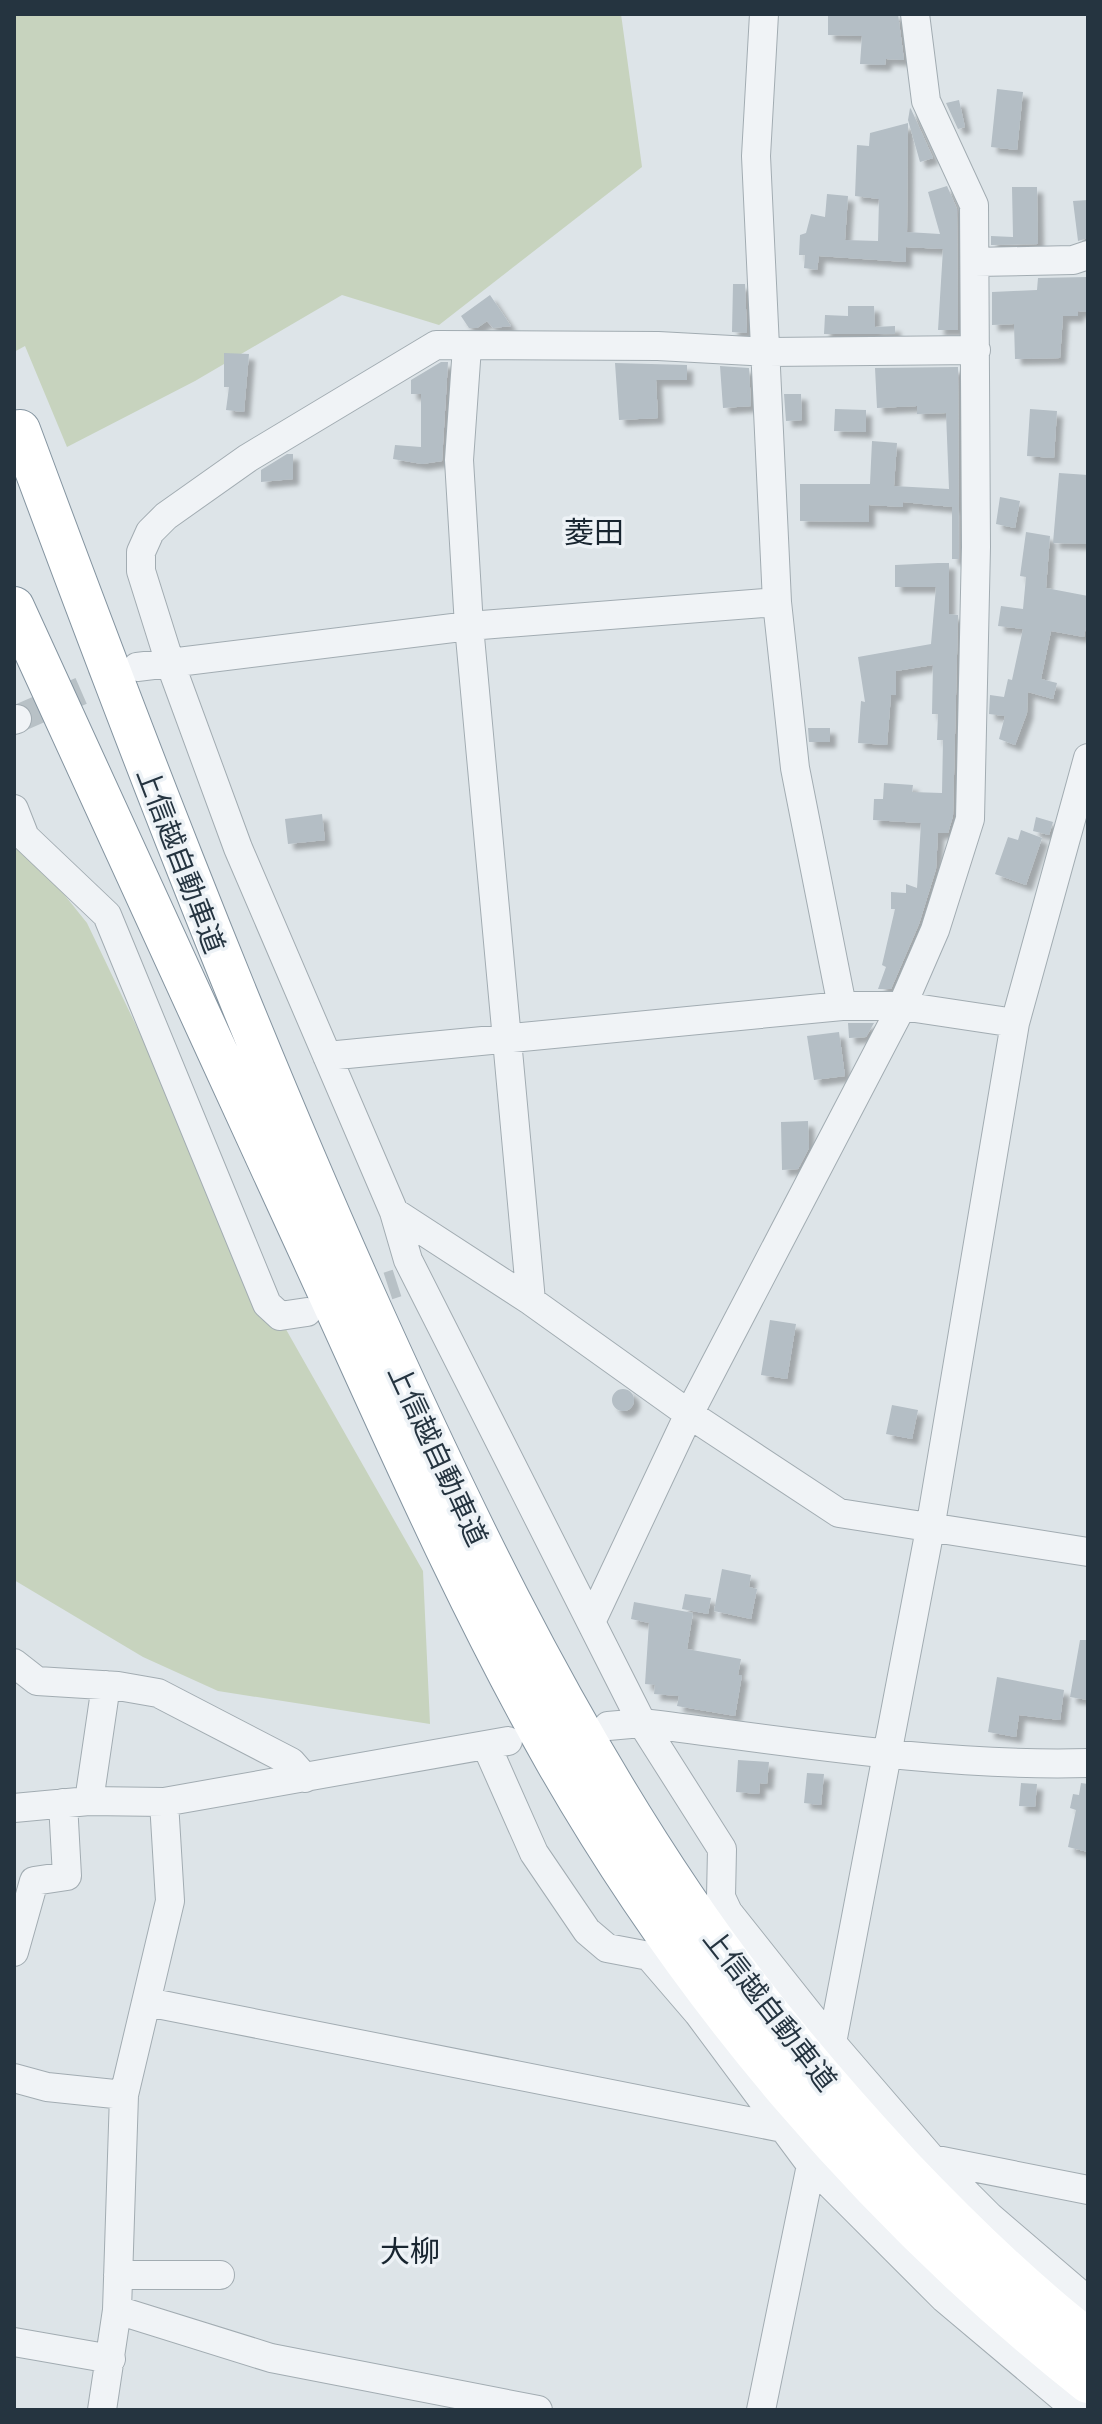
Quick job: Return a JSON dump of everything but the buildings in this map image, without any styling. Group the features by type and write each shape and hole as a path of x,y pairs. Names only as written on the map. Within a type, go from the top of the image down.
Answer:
{"highway":[{"name":"上信越自動車道","path":"20,430 144,764 229,980 399,1371 471,1524 590,1747 674,1914 769,2069 892,2206 971,2283 1088,2383"},
{"name":"上信越自動車道","path":"14,607 441,1538 556,1762 674,1914 863,2123 987,2251 1088,2339"}],"street":[{"path":"764,14 756,156 768,352 777,602 795,768 842,1006"},
{"path":"592,1620 689,1414 902,1006 935,930 970,819 976,350 974,205 926,101 915,14"},
{"path":"975,262 1073,260 1088,255"},
{"path":"976,350 768,352 658,346 436,345 248,458 166,516 150,532 141,552 141,571 169,660 238,848 394,1212 406,1279 573,1593 592,1620 642,1723 722,1849 721,1897 728,1912 832,2043 932,2159 990,2217 1088,2301"},
{"path":"467,347 459,460 469,626 531,1301"},
{"path":"137,667 169,660 469,626 777,602"},
{"path":"832,2043 930,1529 1015,1023 1088,758"},
{"path":"14,809 25,837 107,915 267,1304 280,1316 307,1312"},
{"path":"327,1056 506,1036 842,1006 902,1006 1015,1023"},
{"path":"394,1212 531,1301 689,1414 839,1513 1088,1552"},
{"path":"14,1663 37,1681 106,1685 158,1693 291,1762 305,1778"},
{"path":"14,1952 34,1881 67,1876 76,1802 106,1685"},
{"path":"608,1726 642,1723 889,1753 1037,1765 1088,1763"},
{"path":"14,1808 76,1802 164,1802 498,1744 534,1853 587,1931 607,1948 649,1956 698,2013 811,2165 944,2298 1077,2410"},
{"path":"102,2410 117,2310 124,2095 170,1901 164,1802"},
{"path":"147,2002 783,2128"},
{"path":"14,2078 47,2087 124,2095"},
{"path":"932,2159 1088,2190"},
{"path":"761,2410 811,2165"},
{"path":"118,2275 220,2275"},
{"path":"117,2310 271,2358 436,2400 538,2410"},
{"path":"14,2342 111,2359"}],"green space":[{"path":"14,14 621,14 642,167 439,325 342,295 195,381 67,447 25,346 14,352"},
{"path":"14,832 87,923 258,1280 423,1571 430,1724 218,1691 143,1657 14,1580"}],"tunnel":[{"path":"17,719 129,670"},
{"path":"348,1299 397,1283"}],"district":[{"name":"菱田","path":"594,531"},
{"name":"大柳","path":"410,2250"}]}
